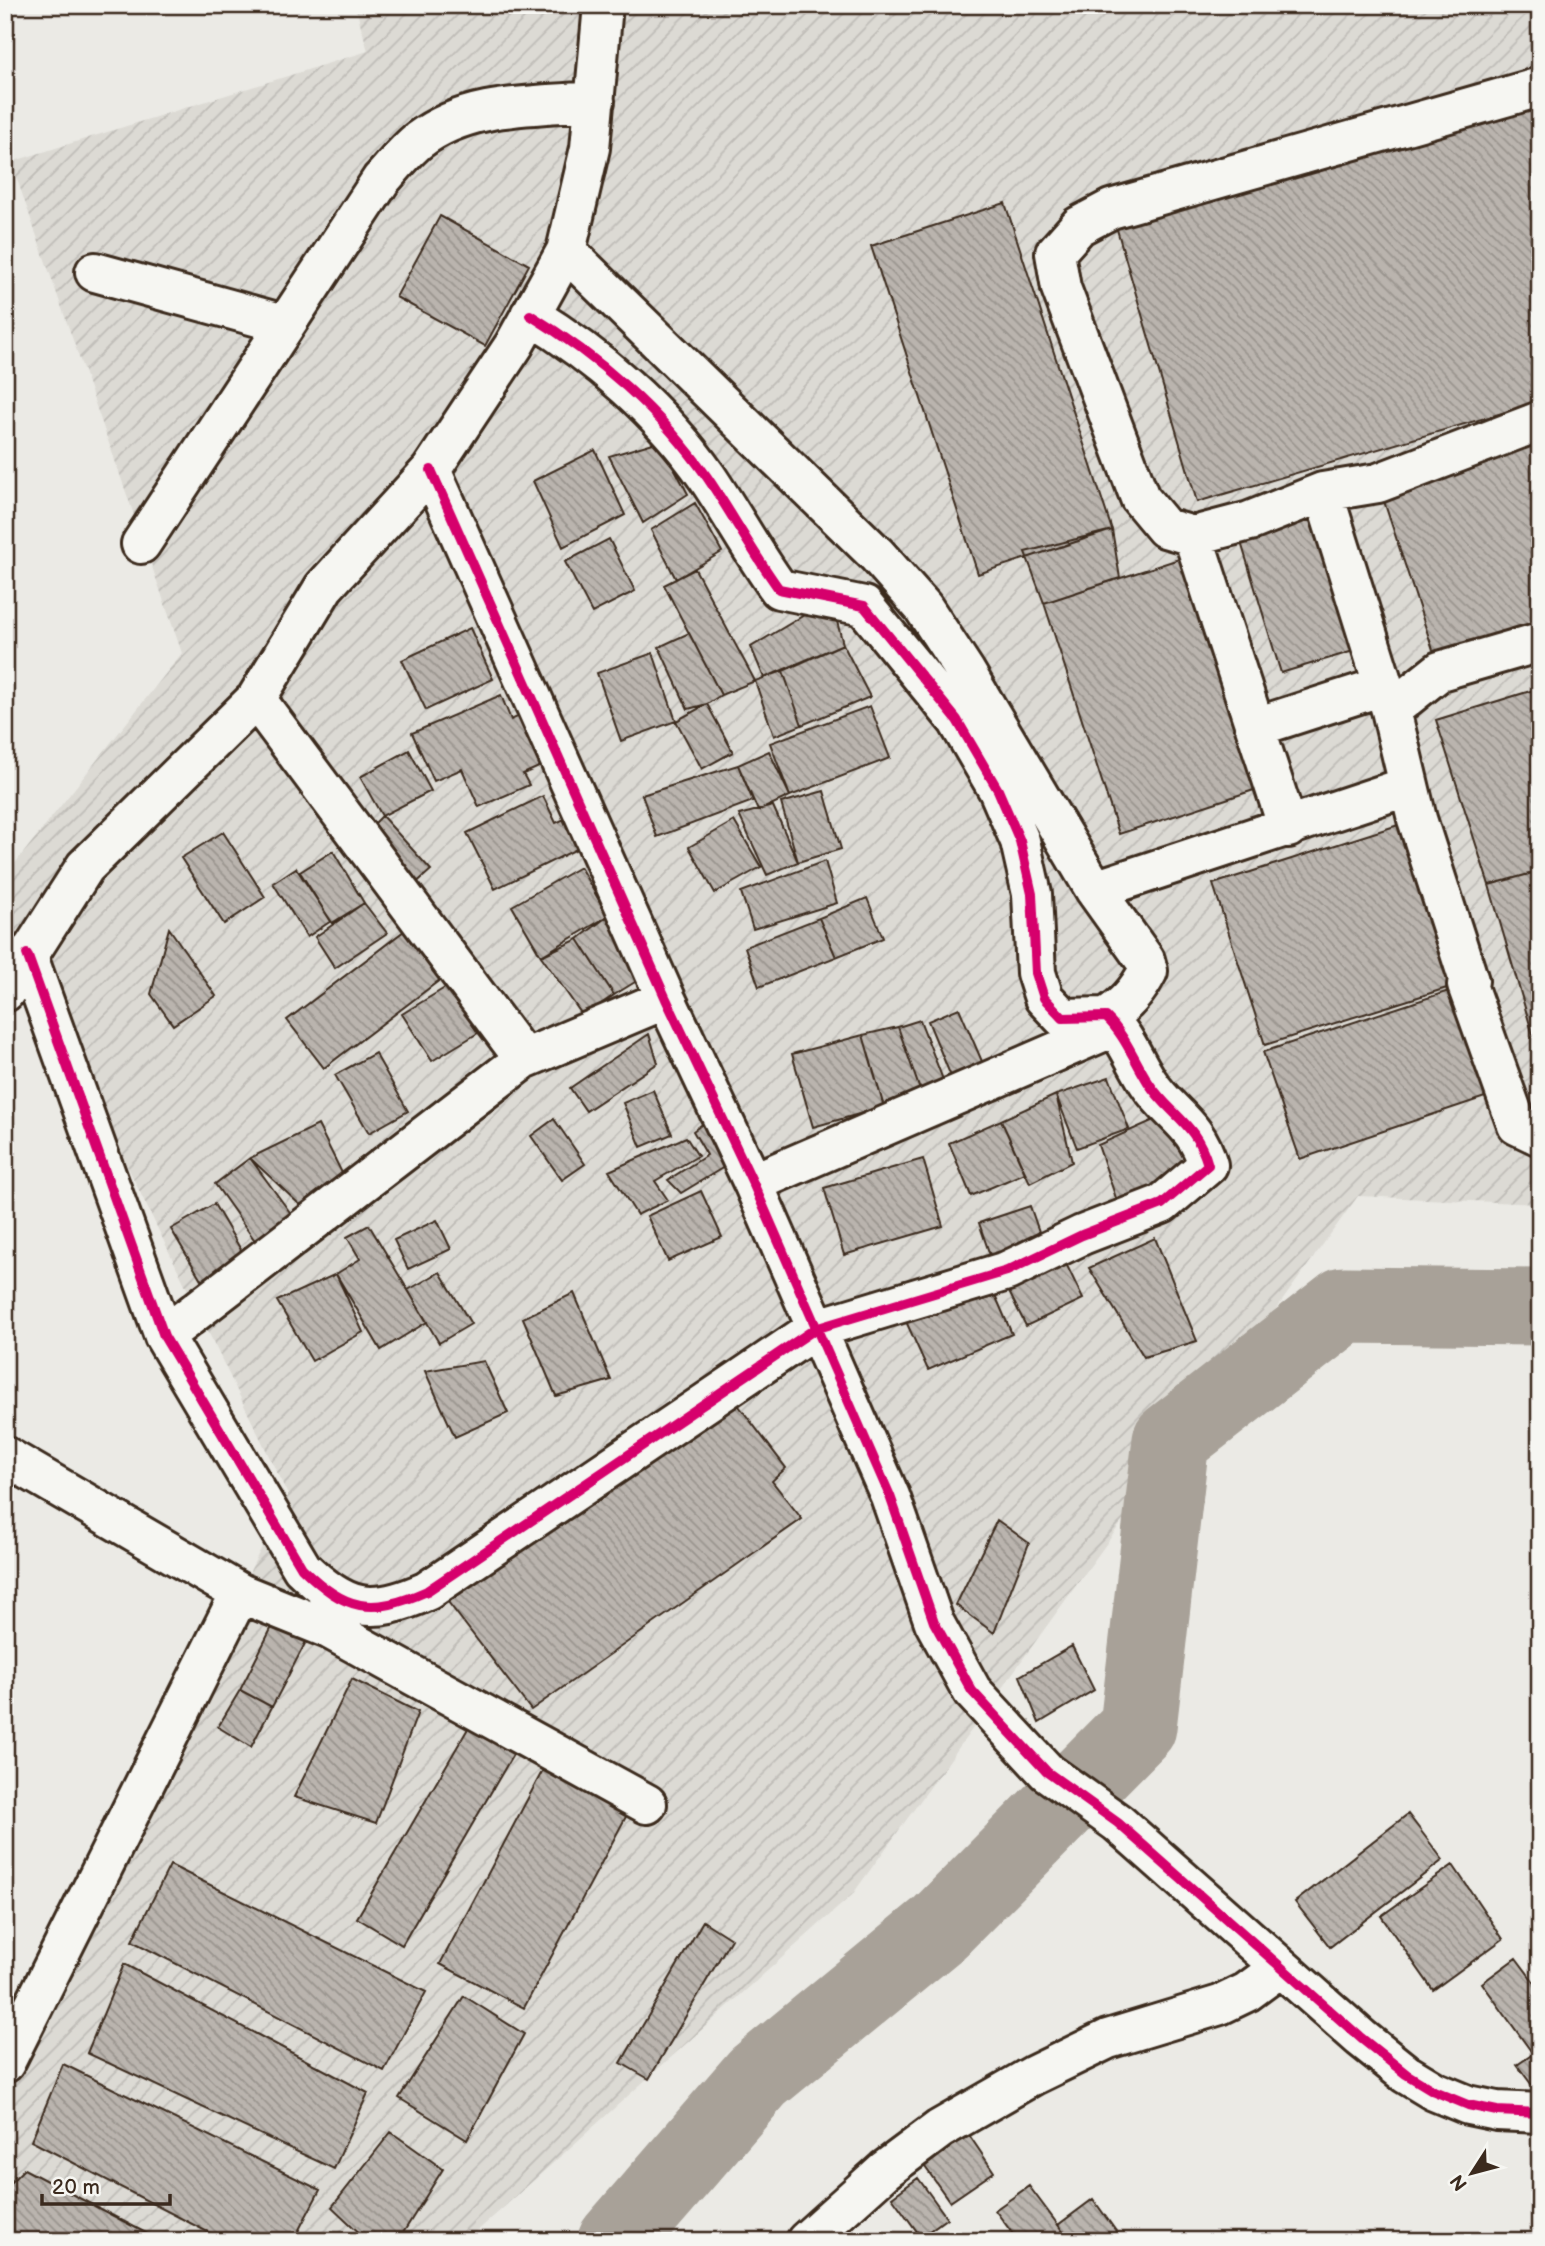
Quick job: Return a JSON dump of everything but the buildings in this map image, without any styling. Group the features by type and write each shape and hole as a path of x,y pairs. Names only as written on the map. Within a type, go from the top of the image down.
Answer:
{"street":[{"path":"5,992 85,867 256,699 324,587 431,470 471,414 566,251 590,148 603,5"},
{"path":"1540,87 1111,209 1079,226 1055,253 1061,288 1140,498 1165,528 1193,536 1250,521 1323,492 1378,483 1540,421"},
{"path":"141,544 381,180 417,141 447,123 480,111 595,101"},
{"path":"566,251 877,555 923,607 965,671 1095,890 1145,960 1148,971 1111,1022 753,1183"},
{"path":"95,272 284,324"},
{"path":"530,314 579,345 675,438 705,474 751,551 779,589 864,606 882,626 957,720 998,790 1020,841 1032,894 1036,973 1044,998 1063,1018 1111,1022"},
{"path":"431,470 666,999 753,1183 890,1496 934,1622 956,1667 989,1713 1047,1772 1118,1823 1361,2038 1406,2074 1434,2091 1478,2107 1540,2113"},
{"path":"1323,492 1387,698 1409,786 1469,981 1467,985 1504,1097 1517,1125 1540,1136"},
{"path":"1193,536 1288,828"},
{"path":"1256,727 1387,698 1440,671 1540,642"},
{"path":"256,699 524,1059"},
{"path":"1095,890 1409,786"},
{"path":"27,954 164,1336 302,1568 321,1587 344,1601 373,1608 404,1601 427,1591 815,1329 1007,1271 1082,1235 1162,1204 1208,1165 1201,1142 1149,1084 1111,1022"},
{"path":"164,1336 524,1059 666,999"},
{"path":"5,1456 240,1593 329,1629 647,1804"},
{"path":"5,2063 240,1593"},
{"path":"806,2241 885,2170 940,2129 1022,2082 1108,2039 1220,2005 1247,1992 1280,1967"}],"shaded area":[{"path":"355,5 1540,5 1540,1204 1358,1196 852,1895 466,2241 5,2241 5,2061 288,1495 5,916 5,876 182,653 11,162 368,51"}],"waterway":[{"path":"616,2241 758,2077 939,1928 1138,1727 1171,1440 1344,1305 1540,1307"}],"cycle path":[{"path":"27,954 164,1336 302,1568 332,1593 360,1605 390,1604 427,1591 815,1329 1007,1271 1082,1235 1162,1204 1208,1165 1197,1139 1156,1093 1113,1024 1106,1017 1063,1018 1044,998 1036,973 1032,894 1020,841 998,790 957,720 864,606 779,589 707,477 669,430 603,367 530,315"},
{"path":"431,470 666,999 753,1183 890,1496 934,1622 972,1691 1047,1772 1118,1823 1361,2038 1406,2074 1434,2091 1468,2105 1497,2111 1540,2113"}]}
